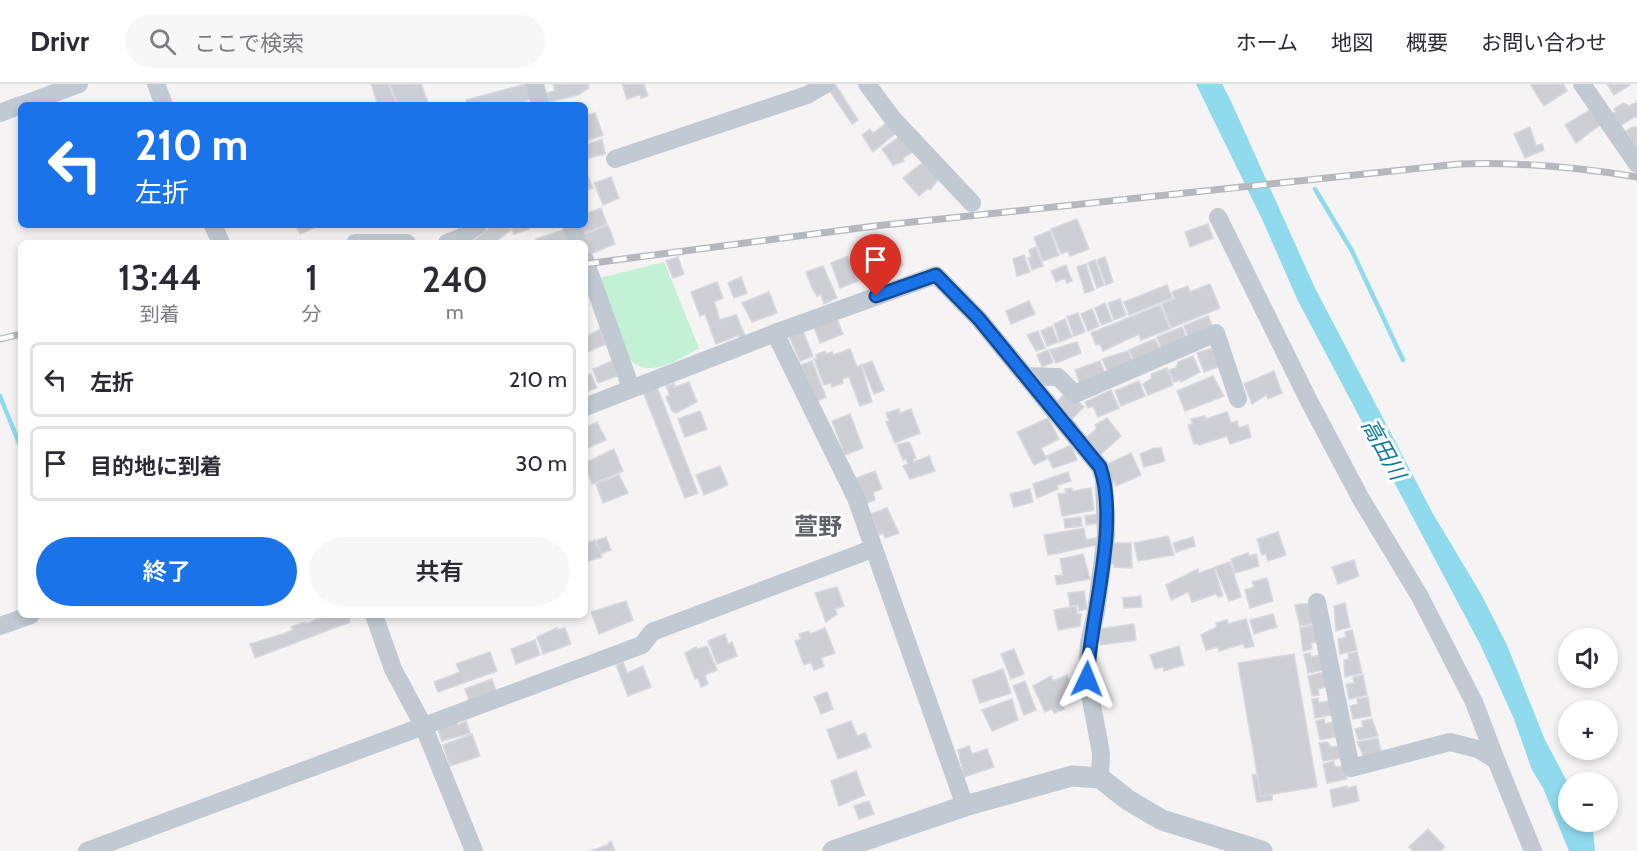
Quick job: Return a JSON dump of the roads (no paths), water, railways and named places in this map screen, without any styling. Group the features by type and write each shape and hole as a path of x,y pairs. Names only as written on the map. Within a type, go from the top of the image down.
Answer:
{"street":[{"path":"30,102 79,84"},
{"path":"156,84 163,102"},
{"path":"535,84 539,102"},
{"path":"615,159 807,95 826,84"},
{"path":"867,84 893,119 972,203"},
{"path":"1582,84 1637,164"},
{"path":"0,113 18,106"},
{"path":"1218,217 1309,401 1361,499 1419,595 1474,702 1533,851"},
{"path":"455,240 474,228"},
{"path":"588,268 631,388"},
{"path":"588,406 775,333 936,275 979,319 1100,467 1104,479 1106,535 1096,612 1089,643 1087,679 1101,753 1100,778"},
{"path":"775,333 856,498 872,549 938,723 965,806"},
{"path":"1025,376 1058,377 1075,394 1216,333 1238,399"},
{"path":"87,851 642,645 652,633 872,549"},
{"path":"1317,602 1352,768 1450,742 1478,749 1496,760"},
{"path":"0,626 23,618"},
{"path":"375,618 393,669 423,725 474,851"},
{"path":"833,851 965,806 1072,776 1100,778 1128,800 1162,820 1262,851"}],"water":[{"name":"高田川","path":"1196,84 1222,84 1315,288 1432,512 1481,594 1507,645 1545,740 1562,772 1558,772 1558,824 1543,788 1532,770 1514,719 1481,646 1298,301 1262,219"},
{"path":"1561,832 1593,832 1595,851 1569,851"}],"waterway":[{"path":"1315,189 1352,251 1403,360"},
{"path":"0,396 18,441"}],"railway":[{"path":"588,264 875,226 1459,164 1548,166 1637,177"},
{"path":"0,339 18,335"}],"district":[{"name":"萱野","path":"818,527"}]}
